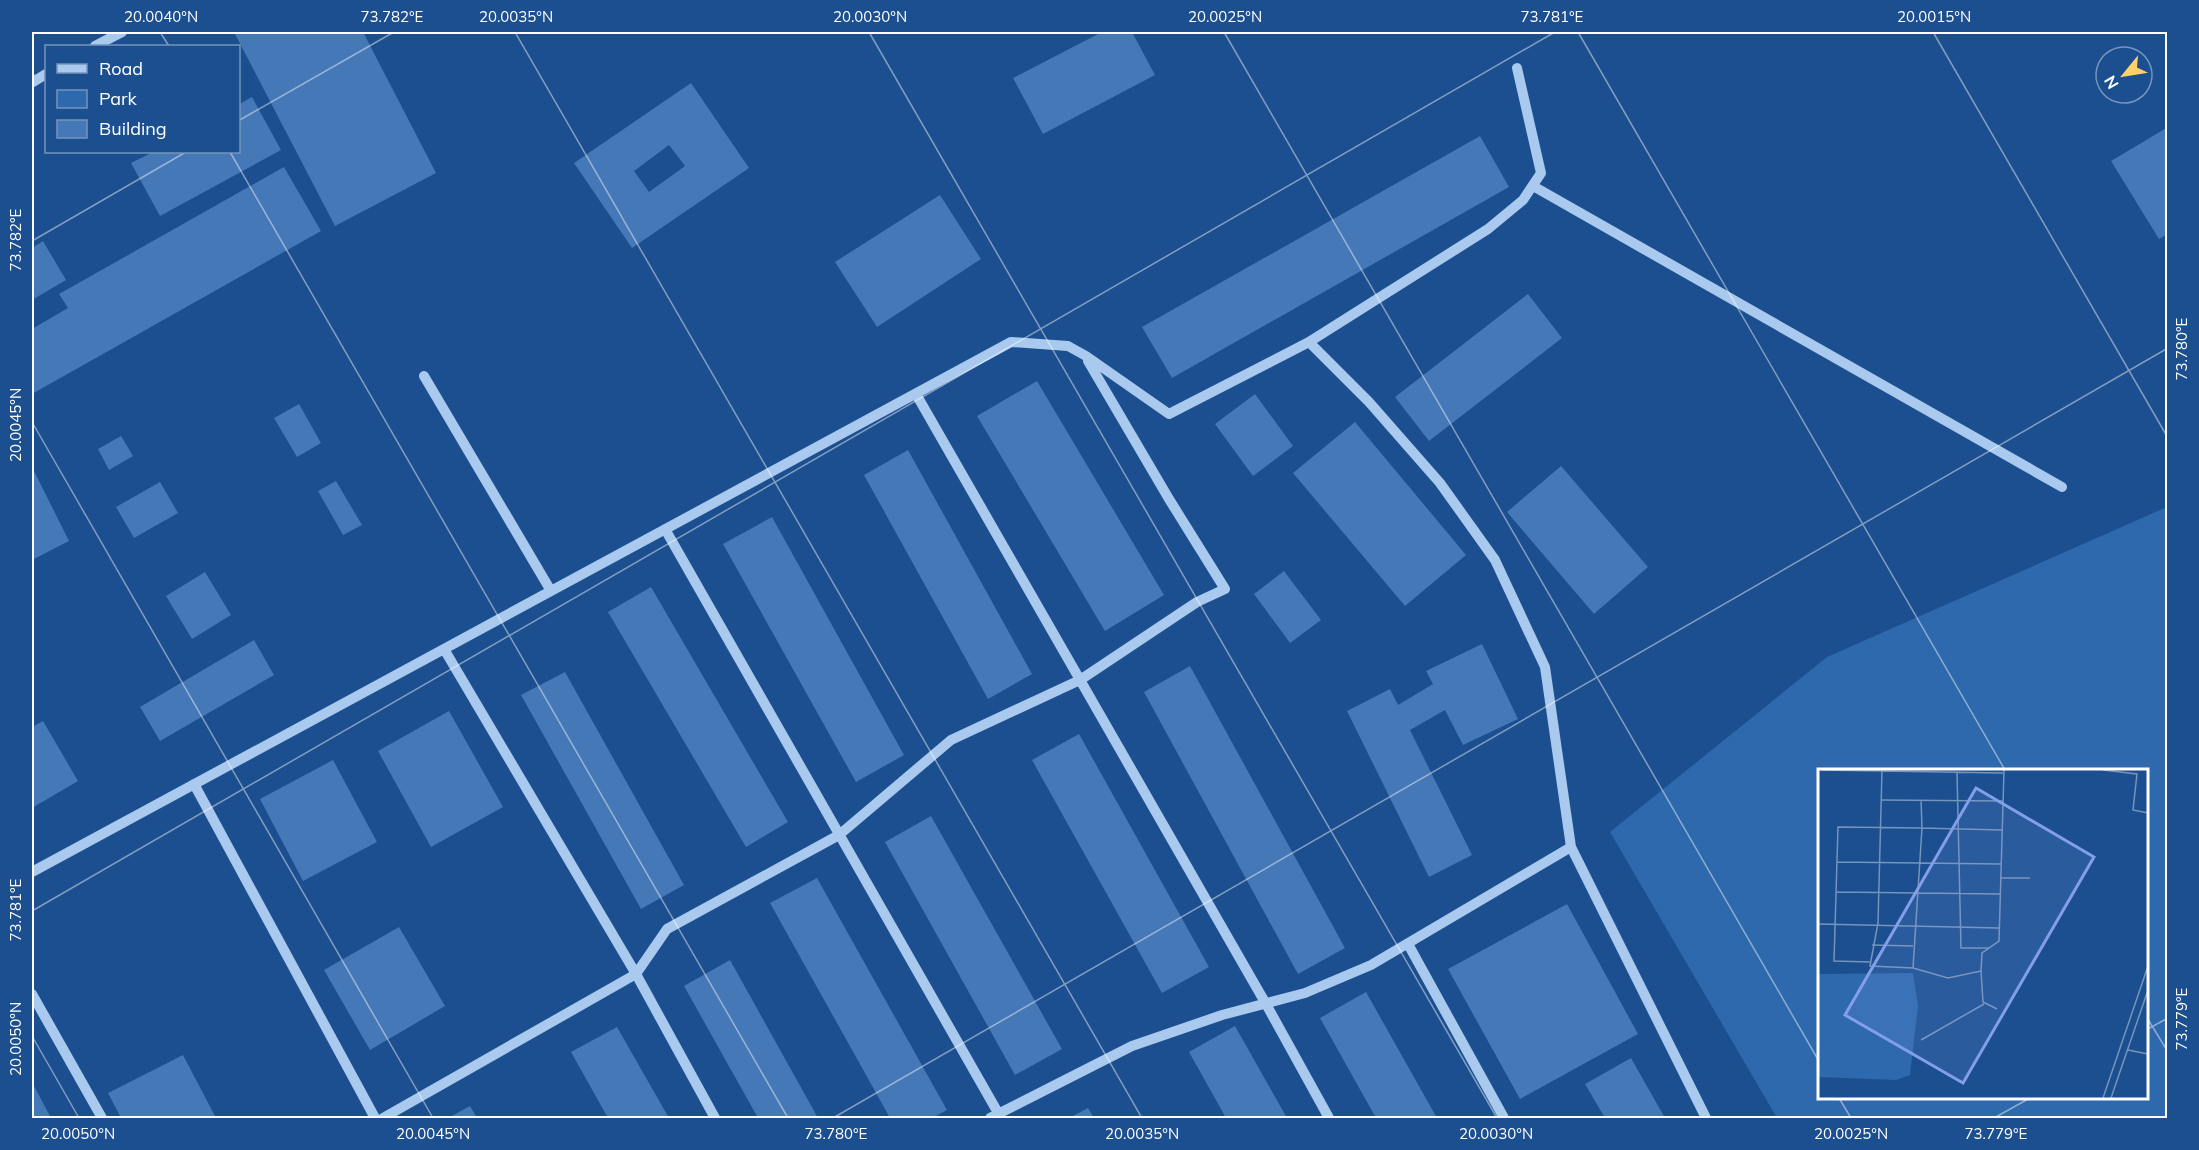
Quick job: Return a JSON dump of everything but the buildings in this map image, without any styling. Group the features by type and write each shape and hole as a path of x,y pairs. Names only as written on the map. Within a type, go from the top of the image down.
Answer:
{"street":[{"path":"97,45 122,32"},
{"path":"32,872 1011,342 1068,346 1169,414 1309,342 1488,229 1523,200 1541,173 1517,68"},
{"path":"32,79 33,82 45,75"},
{"path":"1533,186 2062,486"},
{"path":"1309,342 1368,402 1440,483 1495,560 1545,667 1571,846 1706,1119"},
{"path":"383,1119 636,974 667,929 839,835 951,740 1080,680 1197,602 1225,589 1169,500 1086,356"},
{"path":"424,376 551,591"},
{"path":"916,394 1266,1004 1329,1119"},
{"path":"665,529 997,1117 1132,1046 1222,1015 1305,993 1371,965 1571,846"},
{"path":"444,649 636,974 715,1119"},
{"path":"194,784 375,1119"},
{"path":"1408,944 1504,1119"},
{"path":"32,994 102,1119"}],"green space":[{"path":"2167,507 2167,1118 1777,1118 1610,832 1827,657"}]}
